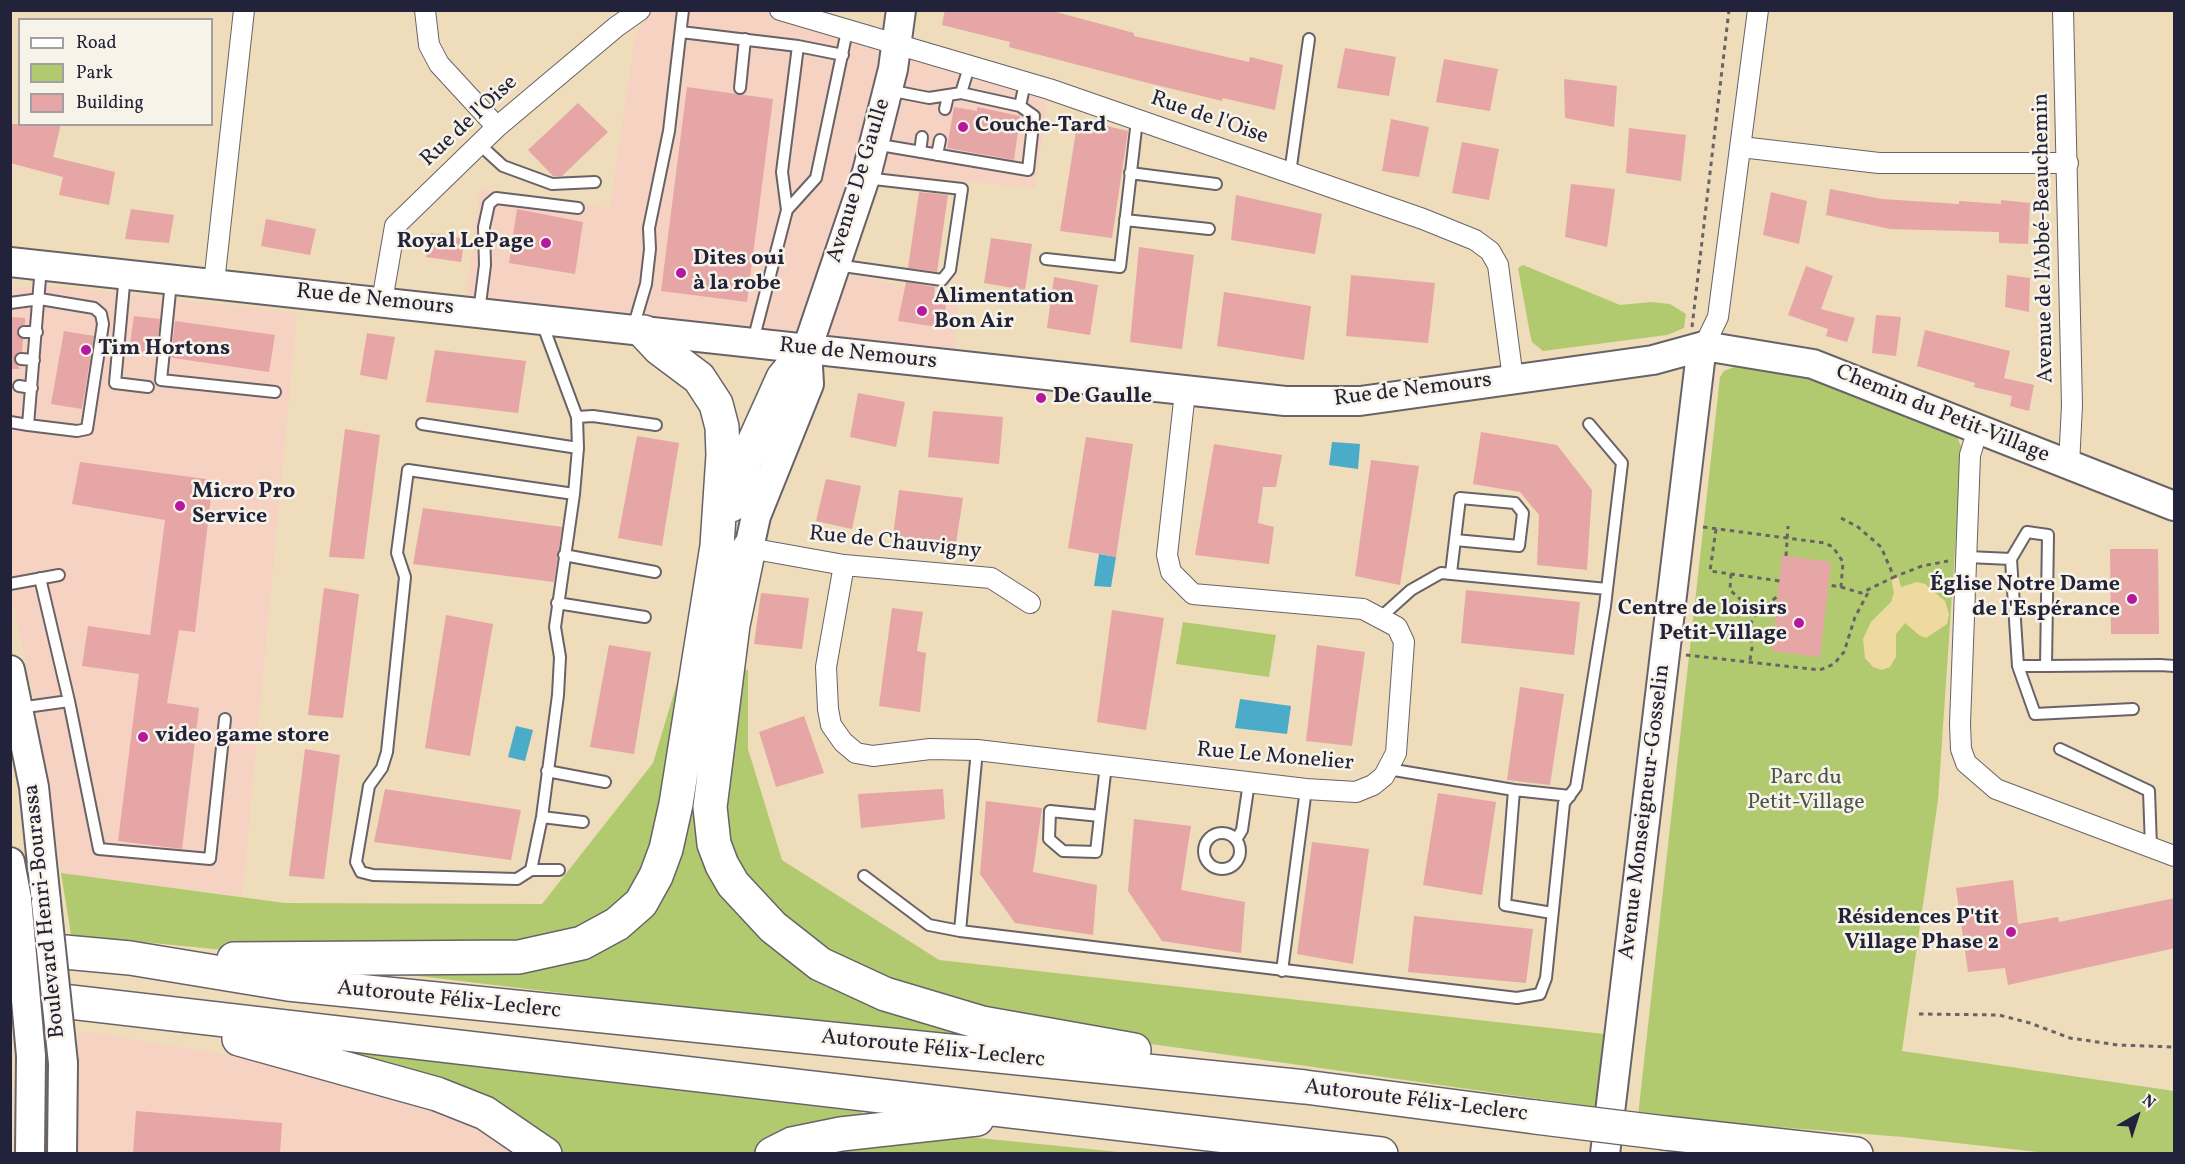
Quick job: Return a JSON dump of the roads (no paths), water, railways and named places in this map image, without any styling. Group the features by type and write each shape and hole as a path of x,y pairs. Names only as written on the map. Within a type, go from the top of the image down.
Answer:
{"highway":[{"path":"638,332 699,378 716,404 722,427 733,547 733,625 710,807 714,844 733,884 773,927 820,964 885,994 982,1023 1182,1058 1305,1087"},
{"path":"130,958 519,957 582,943 617,924 641,903 656,876 666,849 733,547 746,462 783,378 807,350"},
{"name":"Autoroute Félix-Leclerc","path":"10,946 130,958 288,984 1305,1087 1665,1133 1856,1154"},
{"name":"Autoroute Félix-Leclerc","path":"10,995 1038,1112 1382,1154"},
{"path":"142,1011 437,1094 485,1113 545,1154"},
{"path":"772,1154 792,1144 841,1134 1038,1112"}],"street":[{"path":"214,283 244,10"},
{"path":"425,10 429,45 439,64 497,127"},
{"name":"Rue de l'Oise","path":"382,301 395,226 497,127 615,27 640,10"},
{"name":"Rue de l'Oise","path":"780,10 1025,83 1137,120 1423,219 1475,240 1490,251 1498,265 1513,379"},
{"name":"Avenue De Gaulle","path":"807,350 865,178 888,90 901,10"},
{"name":"Avenue Monseigneur-Gosselin","path":"1605,1154 1700,347 1718,317 1758,10"},
{"name":"Avenue de l'Abbé-Beauchemin","path":"2063,10 2072,405 2068,465"},
{"path":"1741,147 1879,163 2068,163"},
{"name":"Rue de Nemours","path":"10,262 382,301 638,332 1185,392 1285,401 1360,401 1653,360 1700,347"},
{"name":"Chemin du Petit-Village","path":"1700,347 1813,364 2175,506"},
{"path":"1185,392 1167,555 1171,572 1194,594 1363,609 1397,627 1404,642 1396,753 1388,769"},
{"path":"1978,429 1970,455 1960,724 1960,749 1966,764 1996,789 2175,856"},
{"name":"Rue de Chauvigny","path":"733,547 844,565 991,578 1030,603"},
{"name":"Rue Le Monelier","path":"844,565 826,667 831,725 843,742 856,753 873,756 930,749 977,750 1306,789 1356,792 1373,785 1388,769"},
{"name":"Boulevard Henri-Bourassa","path":"10,670 34,787 63,1063 62,1154"},
{"name":"Boulevard Henri-Bourassa","path":"10,862 17,899 31,1056 30,1154"}],"lane":[{"path":"638,332 650,249 649,228 669,131 683,10"},
{"path":"787,210 816,178 847,31"},
{"path":"681,32 798,46 843,55"},
{"path":"740,88 745,39"},
{"path":"1290,173 1309,39"},
{"path":"753,344 787,210 782,172 798,46"},
{"path":"961,93 969,67"},
{"path":"1020,106 1025,83"},
{"path":"874,144 1028,170 1034,116 1020,106 961,93 928,102 888,90"},
{"path":"945,109 948,96"},
{"path":"1046,259 1120,267 1137,120"},
{"path":"920,152 922,137"},
{"path":"937,155 940,140"},
{"path":"479,144 503,166 552,184 595,183"},
{"path":"1131,173 1216,184"},
{"path":"836,265 942,280 950,270 962,189 865,178"},
{"path":"479,313 485,265 484,227 489,204 496,198 578,208"},
{"path":"1125,220 1209,229"},
{"path":"28,425 41,266"},
{"path":"125,274 115,383 148,387"},
{"path":"171,279 161,380 275,392"},
{"path":"10,303 40,299 94,308 101,314 103,324 87,429 76,431 10,422"},
{"path":"531,870 542,817 558,686 560,657 555,627 574,494 578,448 577,417 541,320"},
{"path":"24,332 37,332"},
{"path":"21,359 34,360"},
{"path":"19,386 32,388"},
{"path":"577,417 592,416 656,425"},
{"path":"422,424 578,448"},
{"path":"864,876 929,925 960,931 1517,998 1540,994 1546,978 1564,803 1576,787 1607,589 1622,463 1589,424"},
{"path":"559,870 531,870 517,879 373,875 361,872 356,862 369,786 382,768 387,752 405,577 397,554 408,470 574,494"},
{"path":"1451,573 1460,498 1515,503 1523,513 1519,546 1455,540"},
{"path":"2046,666 2048,535 2027,532 2011,559 2018,666 2035,714 2133,709"},
{"path":"564,555 655,572"},
{"path":"1968,557 2011,559"},
{"path":"1381,617 1410,590 1441,573 1607,589"},
{"path":"10,584 59,575"},
{"path":"40,578 69,701 99,849 210,859 225,719"},
{"path":"558,603 645,618"},
{"path":"2018,666 2175,666"},
{"path":"18,708 69,701"},
{"path":"2060,749 2149,791 2151,847"},
{"path":"960,931 977,750"},
{"path":"1100,816 1050,811 1049,839 1063,851 1096,852 1106,765"},
{"path":"1388,769 1514,790 1570,796"},
{"path":"547,771 605,782"},
{"path":"1236,840 1242,830 1249,782"},
{"path":"1282,971 1306,789"},
{"path":"1514,790 1505,905 1552,913"},
{"path":"542,817 583,822"}],"water":[{"path":"1332,442 1360,444 1358,469 1329,465"},
{"path":"1099,554 1116,557 1111,587 1094,586"},
{"path":"1240,699 1291,706 1287,734 1235,728"},
{"path":"516,726 533,730 525,761 508,757"}],"place":[{"name":"Couche-Tard","path":"963,127"},
{"name":"Royal LePage","path":"546,243"},
{"name":"Dites oui à la robe","path":"681,273"},
{"name":"Alimentation Bon Air","path":"922,311"},
{"name":"Tim Hortons","path":"86,350"},
{"name":"De Gaulle","path":"1041,398"},
{"name":"Micro Pro Service","path":"180,506"},
{"name":"Église Notre Dame de l'Espérance","path":"2132,599"},
{"name":"Centre de loisirs Petit-Village","path":"1799,623"},
{"name":"video game store","path":"143,737"},
{"name":"Résidences P'tit Village Phase 2","path":"2011,932"}],"park label":[{"name":"Parc du Petit-Village","path":"1806,792"}]}
